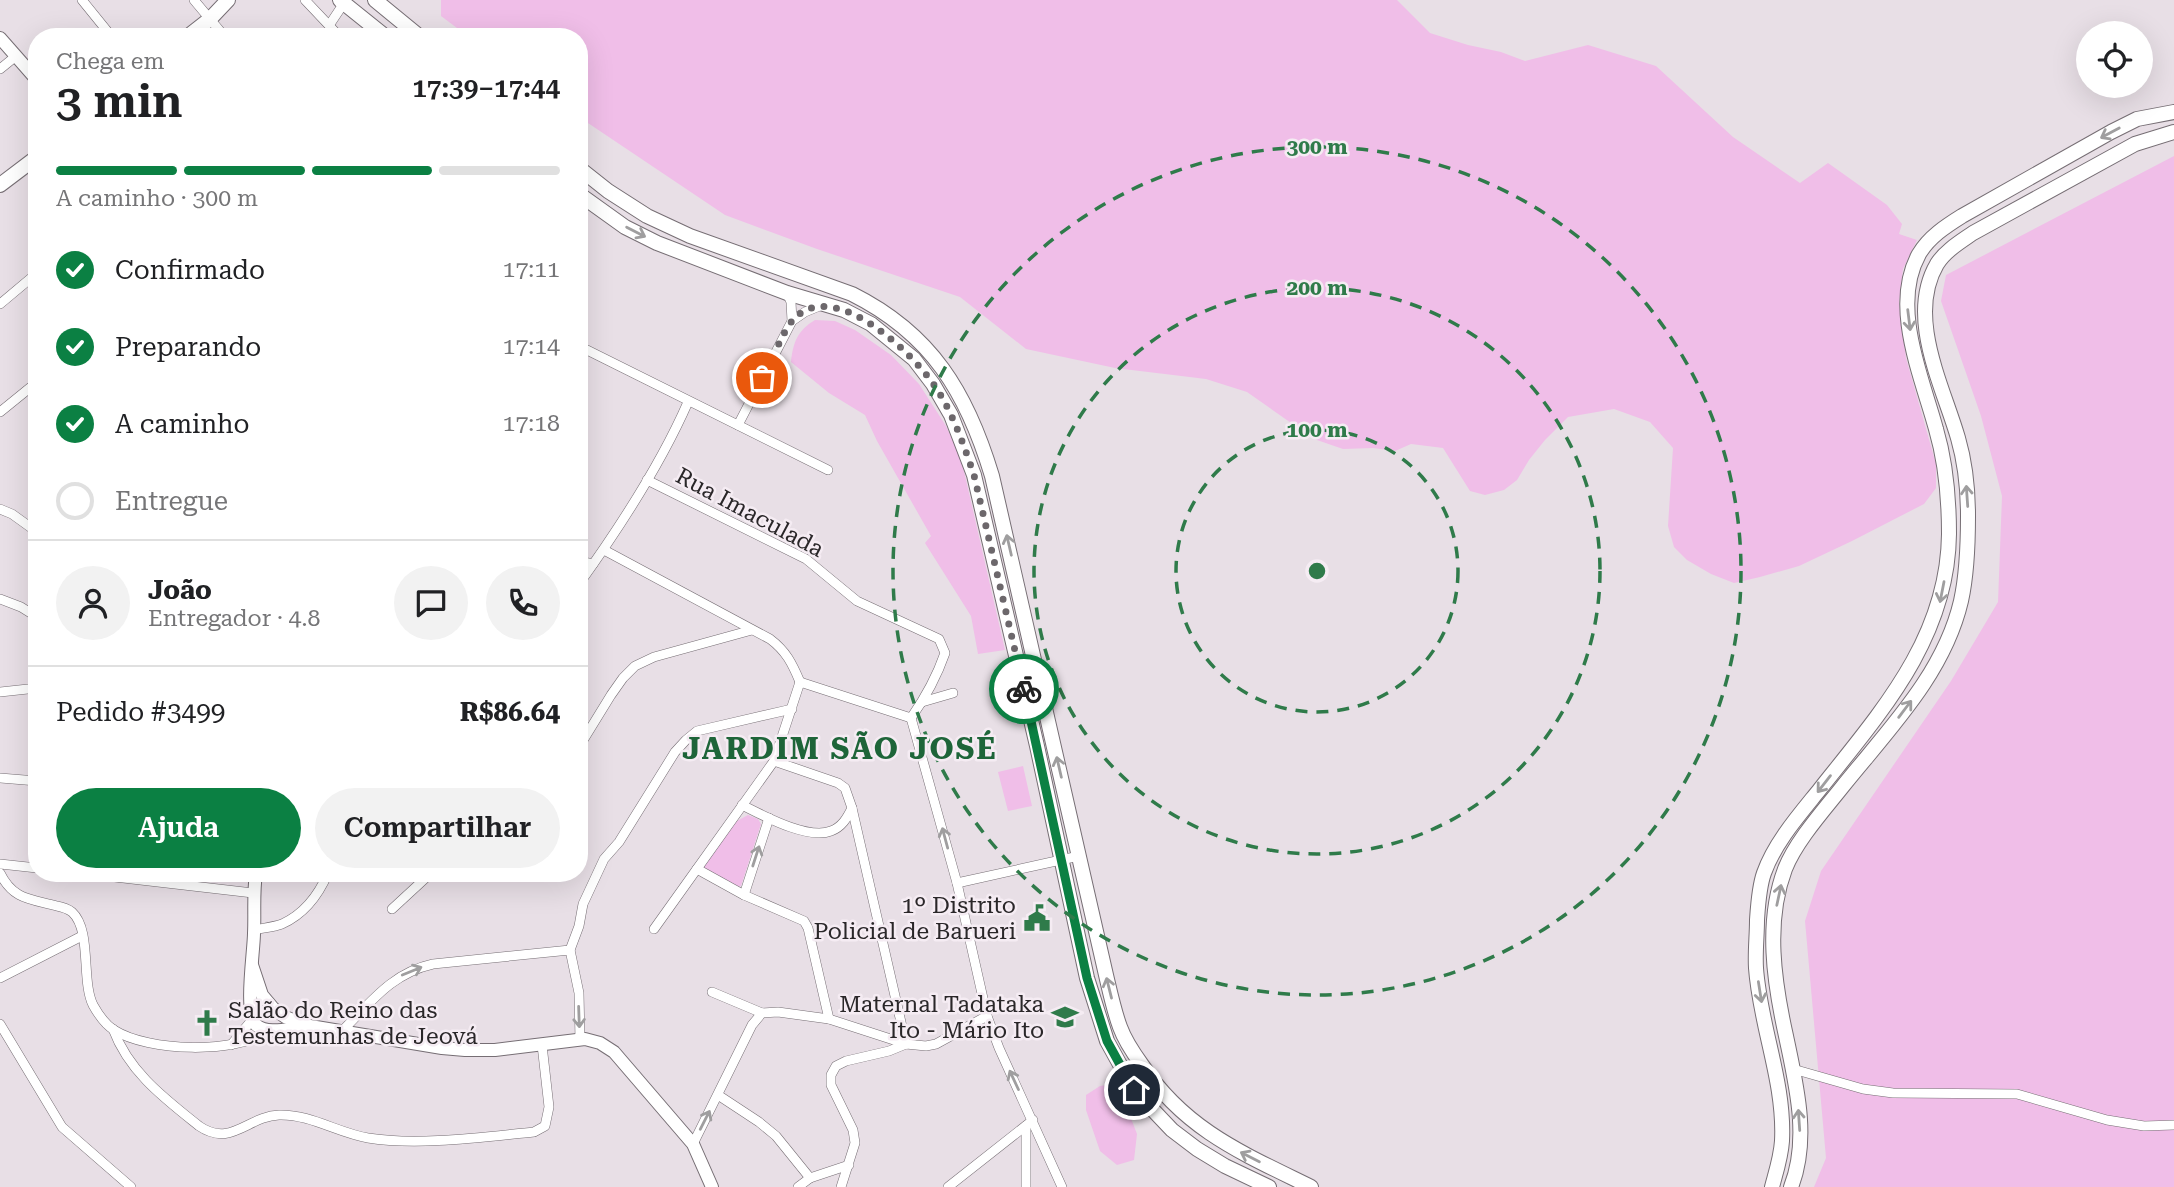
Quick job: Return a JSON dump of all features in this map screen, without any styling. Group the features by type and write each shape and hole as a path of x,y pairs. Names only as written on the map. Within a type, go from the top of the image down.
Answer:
{"main road":[{"path":"198,28 228,0"},
{"path":"375,0 409,28"},
{"path":"343,1 375,28"},
{"path":"0,38 28,70"},
{"path":"1772,1187 1779,1166 1782,1116 1756,969 1758,902 1764,873 1799,816 1913,664 1936,616 1942,595 1949,535 1944,463 1919,375 1910,326 1909,289 1913,269 1919,254 1930,239 1945,226 2137,119 2174,112"},
{"path":"1791,1187 1798,1164 1799,1118 1774,960 1773,926 1786,868 1802,840 1830,802 1923,685 1952,630 1962,599 1968,514 1965,478 1959,441 1926,326 1926,300 1931,279 1937,264 1948,251 1973,233 2135,144 2174,132"},
{"path":"0,185 28,164"},
{"path":"588,175 647,216 690,236 865,301 896,321 944,368 960,393 983,444 1106,975 1121,1028 1150,1077 1179,1110 1227,1145 1311,1187"},
{"path":"588,200 625,227 657,243 787,293 844,310 871,324 914,359 933,384 951,415 974,475 1087,978 1107,1041 1134,1090 1172,1130 1225,1166 1269,1187"},
{"path":"844,310 865,301"},
{"path":"255,882 250,986 252,1020 259,1027 270,1031 310,1027 465,1050 495,1050 585,1039 600,1043 614,1052 693,1144 712,1187"},
{"path":"252,965 262,995 275,1010"},
{"path":"252,1020 261,1009 275,1010 310,1027"},
{"path":"270,1031 275,1010"}],"street":[{"path":"82,0 105,28"},
{"path":"194,0 218,28"},
{"path":"305,0 333,28"},
{"path":"330,24 343,1"},
{"path":"0,69 16,56"},
{"path":"0,304 28,281"},
{"path":"787,293 791,302 792,321"},
{"path":"738,425 792,321 804,312 822,305"},
{"path":"588,351 828,470"},
{"path":"0,412 28,389"},
{"path":"588,571 604,550 674,435 688,402"},
{"name":"Rua Imaculada","path":"647,480 806,559 857,601 939,639 945,653 939,670 911,718"},
{"path":"0,509 28,526"},
{"path":"604,550 770,639 782,648 790,659 800,682 774,761 654,929"},
{"path":"588,563 593,564"},
{"path":"0,599 28,611"},
{"path":"588,732 623,678 635,666 666,654 752,630"},
{"path":"800,682 911,718 957,883 987,1016 1030,1123 1062,1187"},
{"path":"0,692 28,689"},
{"path":"922,702 953,693"},
{"path":"580,1040 579,993 570,950 579,926 583,904 604,859 619,842 675,752 697,731 792,709"},
{"path":"774,761 838,783 849,796 906,1044"},
{"path":"0,778 28,780"},
{"path":"743,805 793,827 822,834 834,831 843,824 852,808"},
{"path":"744,895 769,818"},
{"path":"957,883 1079,856"},
{"path":"0,864 28,867"},
{"path":"697,869 744,895 804,921 808,928 829,1019"},
{"path":"0,873 5,883 20,897 66,908 73,913 82,936 92,1003 113,1029 123,1052 145,1080 208,1132 218,1135 230,1133 269,1116 279,1115 304,1118 365,1137 386,1140 448,1139 534,1132 544,1126 549,1114 542,1045"},
{"path":"158,882 253,893"},
{"path":"254,930 282,924 317,896 324,882"},
{"path":"392,909 421,882"},
{"path":"0,978 82,936"},
{"path":"342,1031 386,987 415,968 570,950"},
{"path":"712,992 762,1013 778,1012 829,1019 906,1044 926,1046 936,1044 987,1016"},
{"path":"693,1144 752,1025 762,1013"},
{"path":"231,1045 252,1020"},
{"path":"0,1024 62,1127 131,1187"},
{"path":"113,1029 128,1037 172,1046 203,1048 231,1045 257,1038 270,1031"},
{"path":"841,1187 855,1143 853,1130 831,1085 831,1075 836,1066 846,1061 889,1051 906,1044"},
{"path":"1793,1069 1863,1089 1893,1093 2017,1094 2107,1120 2144,1126 2174,1125"},
{"path":"718,1095 776,1136 810,1178"},
{"path":"948,1187 1030,1123"},
{"path":"1026,1187 1030,1123"},
{"path":"798,1187 810,1178 849,1165"}],"shaded area":[{"path":"441,0 1397,0 1430,33 1525,61 1588,45 1656,66 1733,137 1800,183 1828,163 1887,205 1902,224 1899,234 1917,240 1903,269 1899,303 1906,358 1936,464 1936,488 1924,504 1799,566 1734,583 1687,560 1674,547 1668,526 1673,448 1650,422 1614,409 1568,417 1545,440 1517,480 1504,490 1485,495 1470,491 1443,448 1411,444 1395,451 1373,448 1343,449 1314,439 1247,392 1206,379 1115,368 1026,349 960,297 725,215 588,123 588,28 457,28 441,16"},
{"path":"2174,156 2174,1187 1814,1187 1826,1158 1805,921 1821,871 1951,681 1998,602 2002,496 1981,416 1941,301 1946,275"},
{"path":"815,320 835,321 855,330 891,355 919,384 946,426 961,458 1005,650 978,654 971,616 925,543 931,536 865,415 829,393 791,362 797,337"},
{"path":"1023,766 1032,806 1008,811 998,772"},
{"path":"748,815 758,819 761,824 741,886 738,887 705,870 704,866 737,821"},
{"path":"1113,1084 1119,1087 1137,1134 1134,1160 1117,1165 1100,1151 1086,1110 1086,1095 1100,1086"}],"way so far":[{"path":"762,378 792,321 804,312 822,305 844,310 871,324 914,359 951,415 974,475 1024,689"}],"place":[{"name":"1º Distrito Policial de Barueri","path":"1037,918"},
{"name":"Maternal Tadataka Ito - Mário Ito","path":"1065,1017"},
{"name":"Salão do Reino das Testemunhas de Jeová","path":"207,1023"}],"district":[{"name":"JARDIM SÃO JOSÉ","path":"840,749"}],"route":[{"path":"1024,689 1097,1016 1107,1041 1134,1090"}]}
